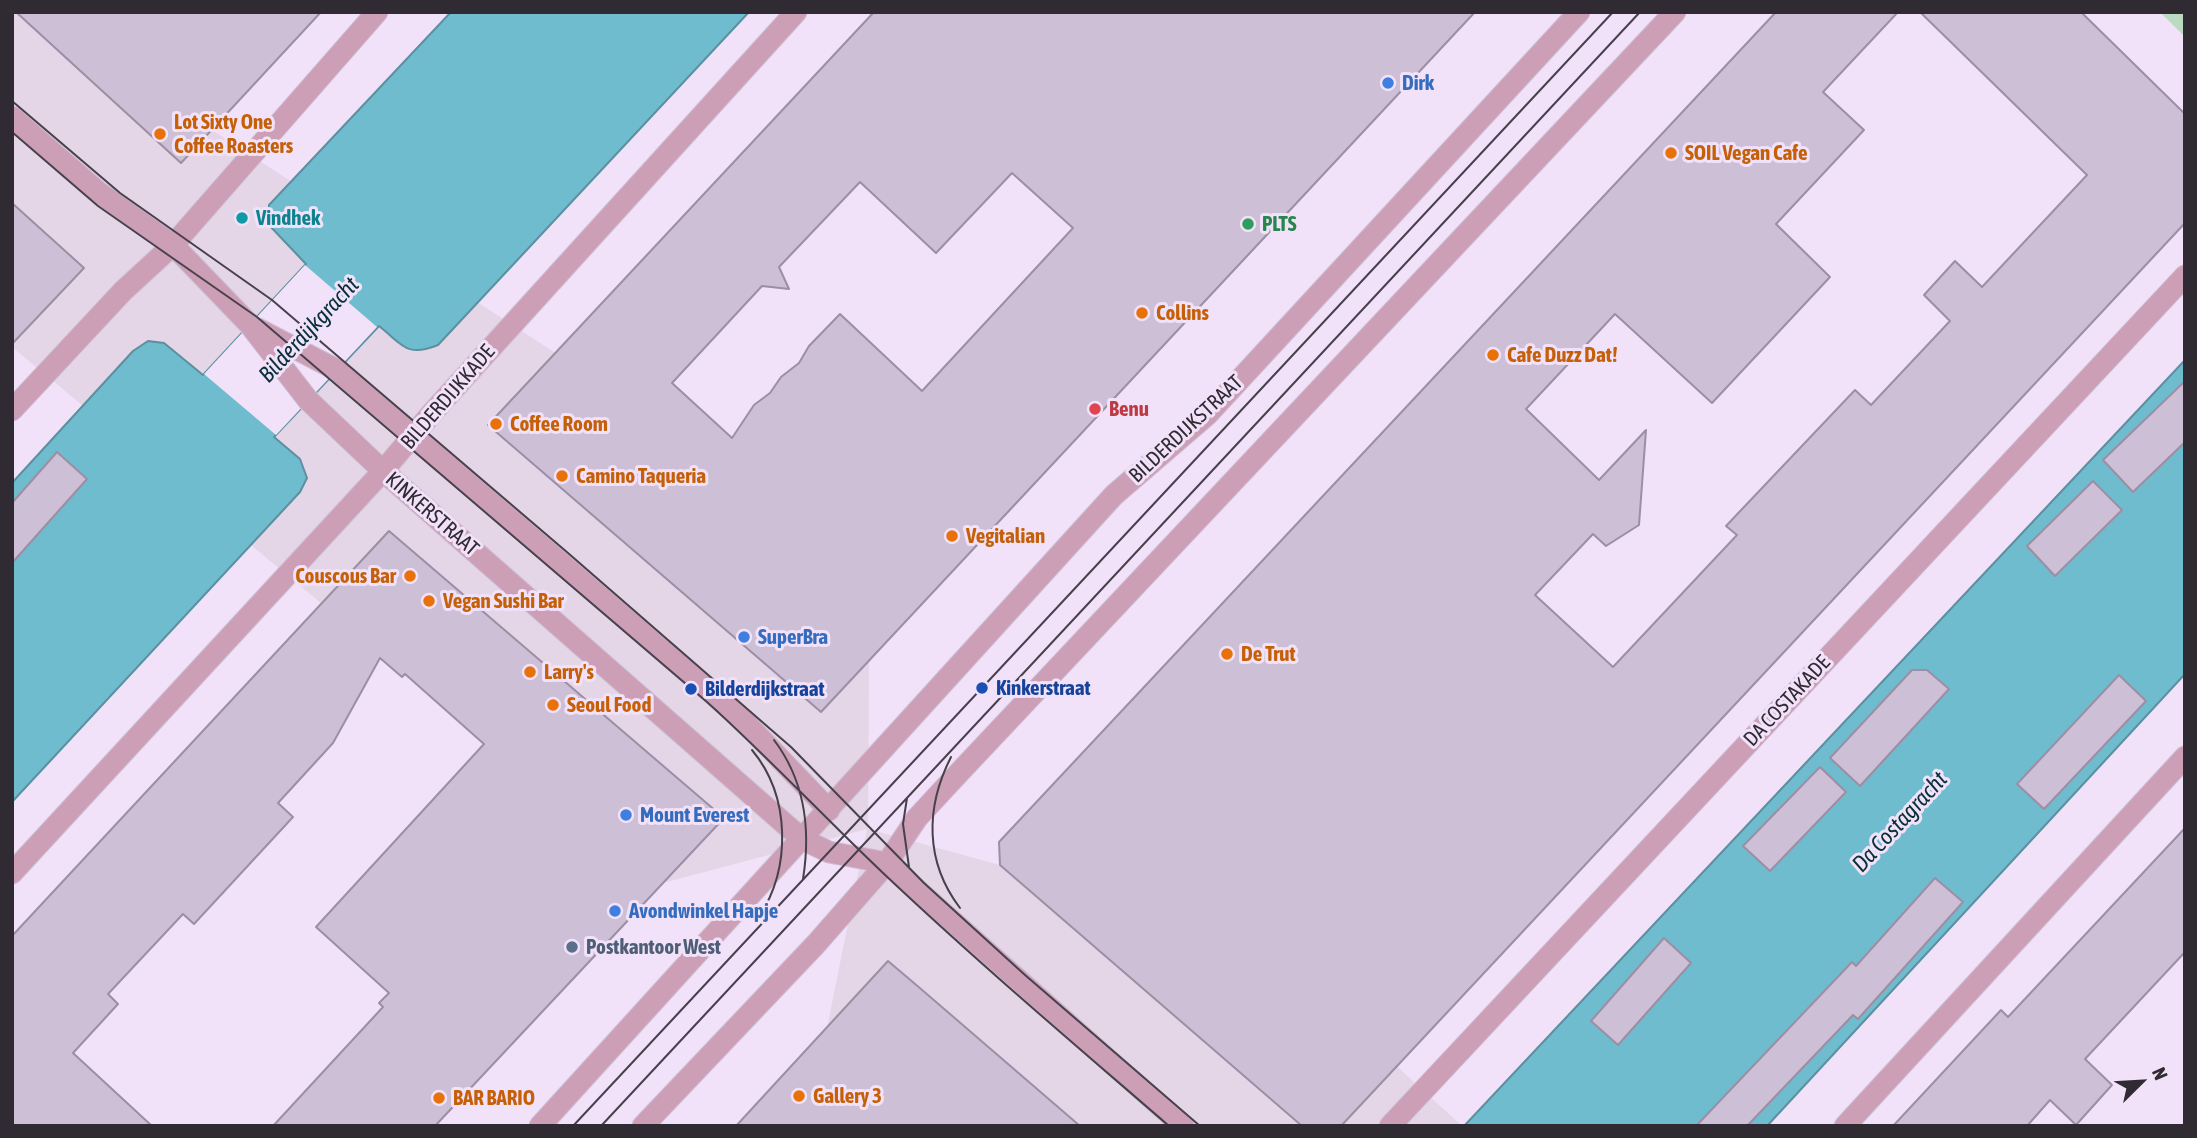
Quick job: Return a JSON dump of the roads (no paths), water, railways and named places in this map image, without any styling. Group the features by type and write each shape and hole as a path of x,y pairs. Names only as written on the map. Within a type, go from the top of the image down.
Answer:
{"street":[{"path":"12,410 123,291 173,245 377,12"},
{"name":"BILDERDIJKKADE","path":"12,873 383,471 796,12"},
{"name":"BILDERDIJKSTRAAT","path":"540,1126 1114,495 1217,405 1579,12"},
{"path":"643,1126 816,944 887,863 918,818 965,766 1675,12"},
{"name":"KINKERSTRAAT","path":"12,117 97,191 173,245 250,325 308,400 383,471 802,839 829,852 887,863"},
{"name":"DA COSTAKADE","path":"1390,1126 2185,276"},
{"name":"KINKERSTRAAT","path":"250,325 337,370 742,719 829,810"},
{"path":"1845,1126 2185,757"},
{"path":"887,863 1183,1126"}],"water":[{"name":"Bilderdijkgracht","path":"451,12 749,12 438,345 427,349 411,349 399,343 379,326 274,437 300,459 307,478 300,492 12,802 12,483 133,351 148,341 164,343 203,375 306,264 268,224 269,205"},
{"name":"Da Costagracht","path":"2185,360 2185,674 1767,1126 1464,1126"}],"tram line":[{"path":"573,1126 1613,12"},
{"path":"601,1126 1640,12"},
{"path":"12,101 120,193 272,300 568,553 791,747 924,883 1025,975 1200,1126"},
{"path":"12,132 98,206 257,317 707,702 917,905 1169,1126"},
{"path":"774,740 793,772 803,806 806,824 803,879"},
{"path":"752,750 774,789 782,833 777,877 759,917"},
{"path":"951,757 937,796 933,834 940,872 960,908"},
{"path":"907,798 903,824 909,867"}],"place":[{"name":"Dirk","path":"1388,83"},
{"name":"Lot Sixty One Coffee Roasters","path":"160,134"},
{"name":"SOIL Vegan Cafe","path":"1671,153"},
{"name":"Vindhek","path":"242,218"},
{"name":"PLTS","path":"1248,224"},
{"name":"Collins","path":"1142,313"},
{"name":"Cafe Duzz Dat!","path":"1493,355"},
{"name":"Benu","path":"1095,409"},
{"name":"Coffee Room","path":"496,424"},
{"name":"Camino Taqueria","path":"562,476"},
{"name":"Vegitalian","path":"952,536"},
{"name":"Couscous Bar","path":"410,576"},
{"name":"Vegan Sushi Bar","path":"429,601"},
{"name":"SuperBra","path":"744,637"},
{"name":"De Trut","path":"1227,654"},
{"name":"Larry's","path":"530,672"},
{"name":"Kinkerstraat","path":"982,688"},
{"name":"Bilderdijkstraat","path":"691,689"},
{"name":"Seoul Food","path":"553,705"},
{"name":"Mount Everest","path":"626,815"},
{"name":"Avondwinkel Hapje","path":"615,911"},
{"name":"Postkantoor West","path":"572,947"},
{"name":"Gallery 3","path":"799,1096"},
{"name":"BAR BARIO","path":"439,1098"}]}
